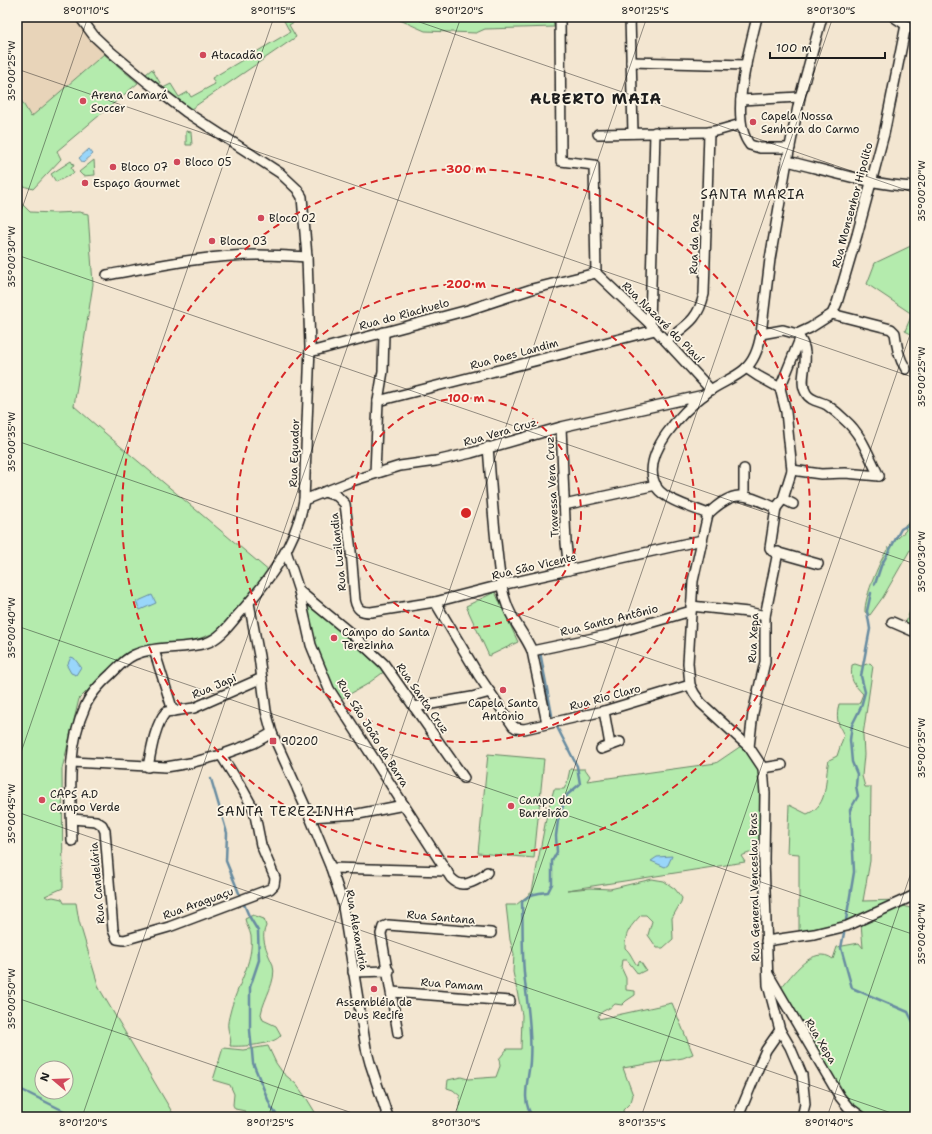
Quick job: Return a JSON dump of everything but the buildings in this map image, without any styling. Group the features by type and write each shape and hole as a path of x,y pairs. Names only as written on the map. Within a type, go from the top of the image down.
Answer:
{"street":[{"name":"Rua Equador","path":"80,17 94,36 154,87 186,112 280,173 297,189 302,197 307,257 310,352 304,500 300,517 286,551"},
{"path":"560,17 561,161 594,165 596,273"},
{"path":"630,17 633,133"},
{"path":"757,17 746,65 741,100 741,124 750,145 760,148 790,148"},
{"path":"708,514 673,500 662,493 653,478 655,455 659,445 668,431 679,419 708,392 746,368 758,349 762,334 773,243 787,161 800,97 822,17"},
{"path":"894,17 915,31"},
{"name":"Rua Monsenhor Hipolito","path":"832,314 846,274 872,181 892,96 906,25"},
{"path":"631,62 746,65"},
{"path":"741,100 800,97"},
{"path":"598,134 709,132 741,124"},
{"path":"653,327 655,132"},
{"name":"Rua da Paz","path":"666,341 696,317 703,298 707,243 709,132"},
{"path":"787,161 872,181 903,187 915,187"},
{"path":"107,275 225,257 258,255 307,257"},
{"name":"Rua Nazaré do Piauí","path":"596,273 653,327 708,392"},
{"name":"Rua do Riachuelo","path":"310,352 468,310 532,289 596,273"},
{"path":"690,684 688,663 693,582 708,514 720,502 733,496 744,495 776,508 783,500 792,470 786,412 780,388 798,337 832,314 891,329 893,331 897,350 906,369"},
{"name":"Rua Paes Landim","path":"378,402 653,327"},
{"path":"762,334 783,330 798,337 804,346 806,354 804,383 806,393 809,397 827,406 840,415 856,431 879,476 821,474 792,470"},
{"path":"374,473 378,402 383,371 384,332"},
{"path":"746,368 780,388"},
{"name":"Rua Vera Cruz","path":"304,500 374,473 411,464 436,461 561,427 708,392"},
{"name":"Travessa Vera Cruz","path":"561,427 564,505 569,570"},
{"path":"488,447 494,526 501,585 510,613 528,641 532,651 547,723"},
{"path":"744,469 744,495"},
{"path":"564,505 656,485"},
{"name":"Rua Luzilandia","path":"324,492 337,496 345,504 356,606 363,612 371,612"},
{"path":"783,500 792,504"},
{"name":"Rua Xepa","path":"749,747 753,713 765,662 765,616 775,551 770,548 776,508"},
{"name":"Rua São Vicente","path":"371,612 435,602 501,585 702,540"},
{"name":"Rua São João da Barra","path":"286,551 298,591 311,645 329,689 456,883 464,884 485,875 487,872"},
{"name":"Rua Candelária","path":"72,841 72,762 78,727 85,706 94,693 104,680 127,659 135,654 206,643 214,640 222,634 249,603 274,571 286,551"},
{"path":"775,551 818,564"},
{"name":"Rua Santa Cruz","path":"298,591 355,637 384,664 399,683 464,778"},
{"path":"414,707 472,697 490,692 435,602"},
{"name":"Rua Alexandria","path":"249,603 256,636 266,712 272,733 310,817 331,868 342,901 353,972 370,1063 388,1117"},
{"path":"691,609 736,611 765,616"},
{"name":"Rua Santo Antônio","path":"532,651 608,635 691,609"},
{"path":"892,622 915,632"},
{"path":"148,767 160,723 166,712 173,711 154,650"},
{"name":"Rua Japi","path":"173,711 194,708 262,678"},
{"name":"Rua Rio Claro","path":"490,692 513,726 524,729 604,712 690,684"},
{"name":"Rua General Venceslau Bras","path":"690,684 694,693 706,708 749,747 763,768 765,793 766,941 768,985 780,1030 790,1047 802,1075 805,1104 802,1117"},
{"path":"604,712 610,745"},
{"path":"72,762 166,767 222,755 248,746 272,733"},
{"path":"600,749 620,742"},
{"name":"Rua Araguaçu","path":"124,940 169,927 270,889 275,882 275,878 261,845 256,816 251,804 222,755"},
{"path":"763,768 782,765"},
{"path":"310,817 358,814 404,805"},
{"name":"Rua Candelária","path":"72,819 96,821 99,822 103,828 107,847 113,930 117,939 124,940"},
{"path":"331,868 447,871"},
{"path":"766,941 814,934 847,926 915,896"},
{"name":"Rua Santana","path":"389,971 381,934 383,927 388,924 491,933"},
{"path":"353,972 389,971 398,1033"},
{"name":"Rua Xepa","path":"767,972 840,1097 848,1107 862,1117"},
{"name":"Rua Pamam","path":"392,992 510,1001"},
{"path":"738,1117 766,1050 780,1030"}],"shaded area":[{"path":"17,17 74,17 104,54 31,117 17,89"}],"green space":[{"path":"282,17 302,17 289,25 296,37 191,109 179,103 146,74 152,69 163,88 171,84 179,97 188,92 191,97 215,84 212,78 290,32"},
{"path":"393,17 553,17 554,27 485,29 476,33 425,31"},
{"name":"Arena Camará Soccer","path":"104,54 138,83 57,151 61,159 33,189 17,184 17,93 31,117"},
{"path":"186,131 191,132 192,145 186,145"},
{"path":"94,160 95,175 83,176 79,172"},
{"path":"71,161 74,166 71,168 74,173 56,182 51,174"},
{"path":"17,199 30,212 79,212 88,214 93,284 74,406 270,572 217,632 150,657 123,655 79,699 62,769 63,888 45,896 48,898 53,897 62,899 64,903 76,903 79,921 99,988 175,1117 26,1117 17,1112"},
{"path":"915,244 915,336 905,331 912,314 867,284 875,263"},
{"path":"915,511 915,552 910,550 883,597 870,615 865,612 865,606 878,568 886,551 906,530 905,525 909,522"},
{"path":"495,592 518,642 489,656 466,606"},
{"path":"915,597 915,629 905,625"},
{"path":"306,603 376,658 385,671 366,685 341,699 331,686 311,640"},
{"path":"870,663 873,666 863,735 864,755 862,776 865,787 871,787 870,861 863,901 899,900 858,919 799,935 799,854 787,853 789,805 807,814 814,810 823,798 829,760 837,756 844,735 838,720 839,704 859,704 863,694 853,681 851,675 852,665 855,664 861,666"},
{"path":"741,746 750,754 762,772 762,835 760,849 741,856 745,862 567,890 590,888 610,889 652,879 664,881 675,889 682,898 672,918 673,939 663,948 657,948 648,935 652,921 646,915 641,915 631,926 627,934 625,948 637,965 640,961 646,970 638,974 627,960 622,960 621,967 626,978 626,990 635,991 635,995 622,1005 615,1004 598,1016 599,1019 672,1003 693,1054 683,1058 623,1068 633,1095 631,1102 623,1110 624,1117 458,1117 460,1096 453,1090 447,1088 448,1080 461,1077 468,1079 496,1077 500,1066 499,1059 507,1049 521,1049 522,1015 513,972 514,954 510,940 506,905 516,905 532,892 547,814 554,789 564,789 570,769 585,769 590,776 587,781 716,763"},
{"name":"Campo do Barreirão","path":"488,754 544,759 534,858 478,853"},
{"path":"901,905 910,908 915,912 915,1117 867,1117 848,1103 780,989 797,969 811,958 818,955 825,955 833,959 837,947 859,943 863,948 861,923"},
{"path":"253,915 264,919 266,926 264,941 274,971 272,983 261,1014 263,1020 276,1026 281,1035 272,1041 265,1043 249,1046 230,1046 231,1039 228,1026 229,1018 250,956 251,936 245,919"},
{"path":"268,1046 276,1063 283,1073 296,1084 318,1117 247,1117 245,1111 235,1109 233,1105 234,1094 230,1085 213,1080 223,1048 243,1050"}],"water":[{"path":"89,149 93,154 83,163 79,158"},
{"path":"152,595 156,603 140,610 136,602"},
{"path":"71,657 74,658 81,667 76,675 71,673 67,666"},
{"path":"672,856 668,865 665,867 651,861 657,857"}],"waterway":[{"path":"875,584 881,566 901,529 915,521"},
{"path":"846,920 854,872 850,810 858,796 856,786 857,774 852,762 850,740 852,725 861,707 865,692 861,676 870,629 867,611 871,593"},
{"path":"540,652 552,715"},
{"path":"533,1117 529,1111 526,1097 530,1061 530,1039 523,964 522,902 527,897 534,894 548,892 552,884 552,861 557,852 556,836 558,820 567,795 580,784 577,766 557,727"},
{"path":"211,779 227,833 226,861 241,898"},
{"path":"243,902 258,931 259,960 250,987 250,1030 253,1063 271,1107 278,1117"},
{"path":"844,933 841,948 852,988 908,1012 915,1026"},
{"path":"17,1087 76,1117"}],"place":[{"name":"Atacadão","path":"203,55"},
{"name":"Arena Camará Soccer","path":"83,101"},
{"name":"Capela Nossa Senhora do Carmo","path":"753,122"},
{"name":"Bloco 05","path":"177,162"},
{"name":"Bloco 07","path":"113,167"},
{"name":"Espaço Gourmet","path":"85,183"},
{"name":"Bloco 02","path":"261,218"},
{"name":"Bloco 03","path":"212,241"},
{"name":"Campo do Santa Terezinha","path":"334,638"},
{"name":"Capela Santo Antônio","path":"503,690"},
{"name":"90200","path":"273,741"},
{"name":"CAPS A.D Campo Verde","path":"42,800"},
{"name":"Campo do Barreirão","path":"511,806"},
{"name":"Assembléia de Deus Recife","path":"374,989"}],"district":[{"name":"ALBERTO MAIA","path":"596,99"},
{"name":"SANTA MARIA","path":"753,194"},
{"name":"SANTA TEREZINHA","path":"286,811"}]}
